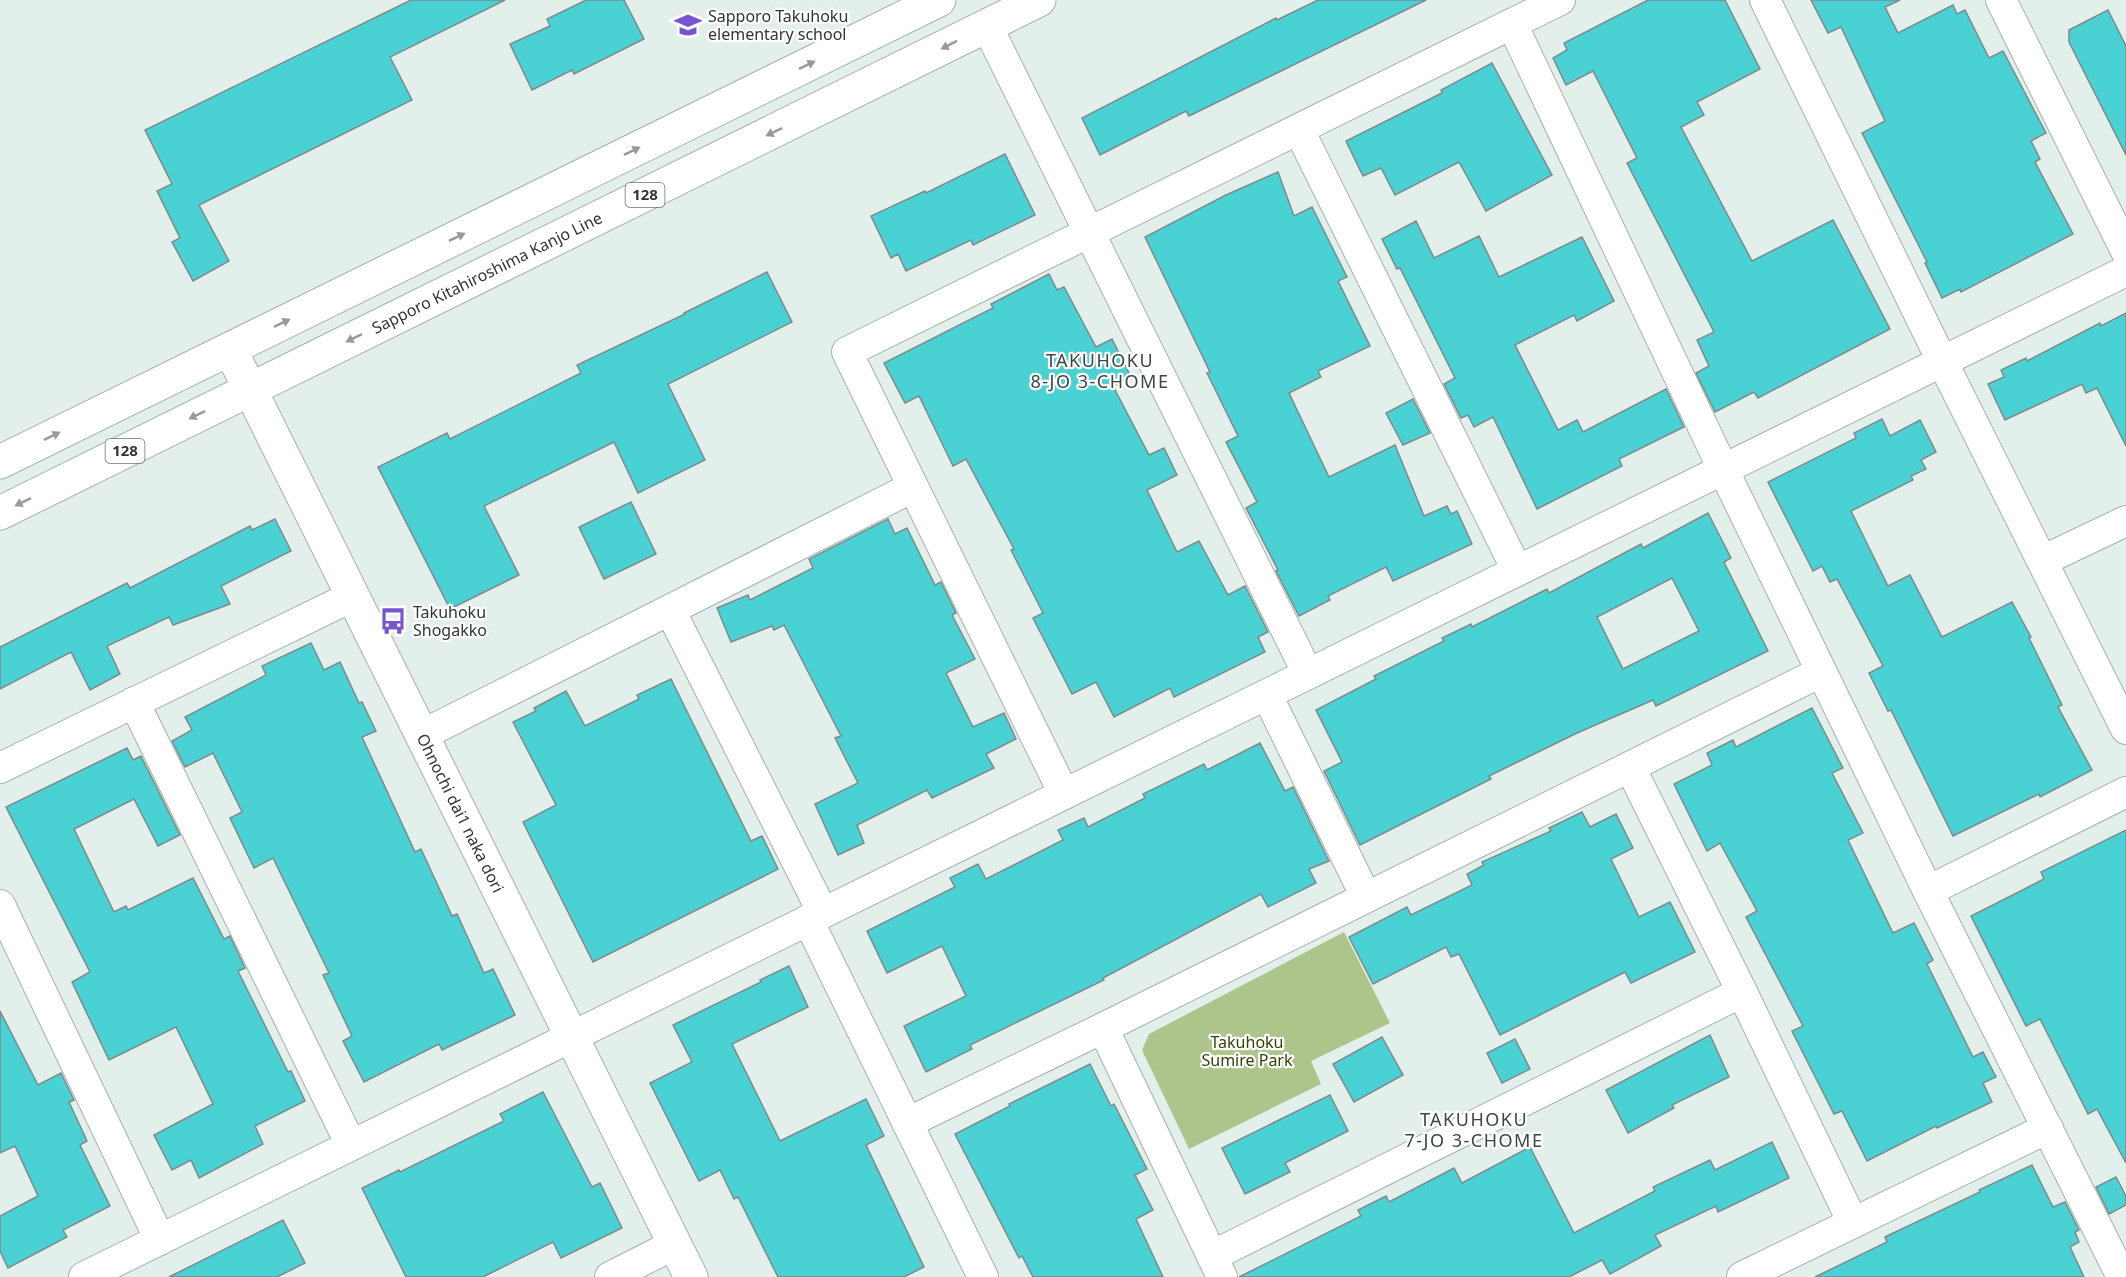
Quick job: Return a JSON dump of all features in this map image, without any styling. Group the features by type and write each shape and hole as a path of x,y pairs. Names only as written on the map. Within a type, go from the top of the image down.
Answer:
{"main road":[{"path":"0,462 939,0"},
{"name":"Sapporo Kitahiroshima Kanjo Line","path":"0,513 1039,0"},
{"name":"Ohnochi dai1 naka dori","path":"230,349 691,1277"}],"street":[{"path":"1064,794 847,352 1560,0"},
{"path":"1765,0 2126,729"},
{"path":"2001,0 2126,250"},
{"path":"1512,24 1821,672 2121,1277"},
{"path":"987,26 1308,674"},
{"path":"1299,130 1517,570"},
{"path":"84,1277 2126,271"},
{"path":"422,735 913,487"},
{"path":"2042,561 2126,521"},
{"path":"0,768 352,596"},
{"path":"670,610 816,916 907,1123 983,1277"},
{"path":"907,1123 1821,672"},
{"path":"1267,695 1366,897"},
{"path":"134,702 351,1145"},
{"path":"1630,767 1853,1223"},
{"path":"1928,891 2126,792"},
{"path":"0,905 160,1240"},
{"path":"1103,1028 1217,1266 1742,992"},
{"path":"1742,1277 2048,1128"},
{"path":"610,1277 675,1244"}],"green space":[{"name":"Takuhoku Sumire Park","path":"1344,932 1390,1023 1311,1061 1321,1084 1189,1149 1142,1050 1149,1034"}],"building":[{"path":"411,0 505,0 390,57 412,100 199,205 229,261 193,281 172,242 180,238 157,191 172,184 145,130"},
{"path":"586,0 624,0 644,39 574,74 572,70 532,90 510,44 550,26 547,19"},
{"path":"1318,0 1426,0 1189,116 1186,111 1100,155 1082,118 1276,18 1277,20"},
{"path":"1648,0 1725,0 1760,69 1697,102 1704,115 1681,127 1752,261 1833,220 1890,329 1758,398 1754,392 1715,412 1696,373 1709,366 1697,340 1714,332 1627,163 1637,158 1593,71 1566,85 1553,58 1567,50 1564,43"},
{"path":"1811,0 1900,0 1885,7 1898,33 1953,5 1957,14 1965,10 1989,58 2003,51 2046,133 2031,141 2040,159 2035,162 2073,234 1961,292 1960,289 1942,298 1925,263 1927,262 1862,133 1885,121 1841,27 1828,33"},
{"path":"2108,10 2126,46 2126,155 2069,42 2069,30"},
{"path":"1492,63 1552,175 1486,211 1459,162 1395,195 1381,168 1363,176 1346,141 1442,93 1441,90"},
{"path":"1005,154 1035,215 973,245 971,240 906,271 898,254 891,258 871,216 925,191 926,193"},
{"path":"1278,172 1294,216 1312,207 1347,277 1338,281 1370,346 1318,371 1321,377 1289,393 1329,477 1395,445 1424,516 1447,506 1451,514 1457,511 1472,544 1393,581 1386,567 1328,596 1330,600 1299,616 1246,508 1257,502 1226,442 1238,436 1145,237 1226,195"},
{"path":"1416,221 1434,258 1479,236 1499,277 1582,237 1614,301 1577,321 1574,315 1515,345 1558,430 1577,420 1583,432 1666,389 1684,427 1619,459 1622,466 1537,509 1493,417 1474,427 1468,415 1461,418 1444,384 1455,378 1400,268 1397,269 1382,239"},
{"path":"767,272 792,322 668,384 705,460 638,493 614,442 484,506 519,575 450,609 378,467 447,433 450,439 581,373 577,365"},
{"path":"1049,274 1057,290 1064,287 1096,347 1112,339 1131,377 1113,386 1149,455 1164,448 1177,475 1147,490 1177,552 1199,541 1228,595 1245,586 1268,632 1258,637 1265,652 1174,697 1170,688 1114,717 1096,682 1072,694 1033,618 1043,613 1011,550 1014,549 966,459 953,466 919,396 905,403 884,363 993,308 991,304"},
{"path":"2126,313 2126,446 2097,388 2086,393 2082,384 2005,420 1988,384 2004,377 2001,370 2026,358 2027,361 2100,323 2101,326"},
{"path":"1413,399 1430,433 1403,445 1386,413"},
{"path":"1882,419 1890,436 1920,420 1936,452 1921,460 1926,469 1911,476 1913,480 1851,511 1888,586 1910,575 1942,637 2012,602 2031,637 2029,638 2062,705 2058,707 2092,770 2040,797 2039,794 1953,836 1891,710 1888,711 1869,673 1883,666 1837,579 1830,582 1822,566 1813,571 1768,482 1856,438 1854,433"},
{"path":"631,502 656,554 604,579 579,527"},
{"path":"1708,513 1731,558 1724,562 1768,651 1656,706 1653,700 1577,733 1489,776 1491,779 1360,845 1324,771 1342,762 1316,710 1376,679 1374,676 1444,641 1442,638 1471,624 1472,627 1547,589 1549,593 1641,544 1643,548","holes":["1672,578 1699,631 1623,669 1597,617"]},
{"path":"275,519 291,551 221,586 230,604 173,625 169,617 107,646 120,674 90,690 71,652 0,689 0,647 127,583 130,588 250,526 252,530"},
{"path":"888,519 895,534 907,528 935,585 941,582 956,613 952,615 975,659 946,673 973,727 1004,713 1016,739 986,754 994,768 932,798 927,790 857,825 864,843 838,855 815,804 858,783 835,738 841,736 784,625 774,630 772,626 731,642 717,608 748,595 750,600 813,568 809,559"},
{"path":"311,643 324,670 340,662 359,703 362,702 376,731 362,737 415,852 421,849 452,916 457,914 484,973 493,969 515,1015 442,1050 439,1044 364,1082 343,1041 352,1036 323,975 329,973 273,858 254,868 230,818 242,812 213,753 185,767 172,741 192,730 185,717 266,675 262,666"},
{"path":"671,679 751,841 762,836 778,869 593,962 523,822 556,805 513,722 536,711 534,708 566,691 585,726 639,699 637,695"},
{"path":"1812,708 1843,768 1832,773 1863,833 1848,840 1893,933 1914,923 1933,960 1927,964 1973,1057 1983,1052 1996,1077 1983,1083 1992,1102 1937,1128 1936,1126 1867,1161 1842,1111 1834,1114 1792,1031 1803,1026 1746,917 1757,911 1720,843 1707,851 1674,784 1712,765 1707,753 1733,740 1736,747"},
{"path":"1260,743 1285,791 1293,787 1329,861 1309,869 1316,883 1268,907 1261,894 1103,978 1104,980 970,1045 972,1049 926,1072 904,1026 966,996 942,946 887,973 867,931 955,887 950,878 978,864 986,879 1063,840 1058,830 1084,818 1088,827 1145,798 1143,794 1204,764 1207,770"},
{"path":"127,748 133,760 141,756 180,835 158,846 134,799 74,829 114,912 126,906 128,910 193,878 224,939 230,936 245,968 238,971 288,1072 291,1071 305,1101 255,1126 263,1144 199,1178 191,1160 172,1170 154,1135 213,1104 176,1027 109,1060 72,982 90,972 6,807"},
{"path":"1582,812 1590,827 1616,814 1633,848 1611,859 1639,917 1670,902 1695,952 1631,983 1625,972 1500,1035 1459,954 1451,957 1446,947 1373,984 1349,937 1407,907 1411,915 1472,885 1467,874 1484,865 1482,862 1551,831 1549,828"},
{"path":"2126,830 2126,1163 2097,1109 2088,1114 2040,1019 2026,1026 1971,916 2044,879 2041,872"},
{"path":"789,966 808,1007 732,1044 780,1141 866,1099 884,1136 866,1145 924,1267 904,1277 778,1277 738,1197 734,1199 720,1170 699,1181 650,1083 692,1062 673,1025"},
{"path":"0,1011 38,1085 61,1073 74,1100 69,1102 87,1141 80,1145 110,1206 63,1230 67,1237 8,1268 0,1251 0,1216 38,1196 15,1146 0,1153"},
{"path":"1710,1035 1729,1077 1672,1105 1674,1108 1628,1133 1606,1090"},
{"path":"1382,1037 1403,1075 1354,1102 1333,1064"},
{"path":"1515,1039 1530,1069 1502,1083 1487,1053"},
{"path":"1090,1064 1111,1106 1114,1104 1147,1169 1135,1175 1153,1210 1136,1219 1163,1277 1033,1277 1022,1256 1019,1258 955,1134"},
{"path":"543,1092 592,1187 600,1183 622,1228 561,1258 553,1242 483,1277 406,1277 362,1188 504,1121 500,1114"},
{"path":"1330,1095 1348,1131 1285,1163 1290,1172 1245,1194 1222,1148"},
{"path":"1772,1142 1789,1178 1718,1212 1716,1206 1655,1235 1661,1246 1610,1274 1602,1260 1569,1277 1239,1277 1361,1216 1358,1210 1386,1196 1389,1202 1454,1168 1462,1183 1530,1147 1574,1233 1655,1191 1653,1187 1710,1160 1715,1170"},
{"path":"2032,1165 2053,1207 2065,1202 2079,1230 2075,1232 2079,1242 2070,1247 2084,1277 1815,1277 1887,1242 1885,1237"},
{"path":"2116,1177 2126,1196 2126,1205 2109,1214 2096,1187"},
{"path":"283,1220 305,1263 277,1277 169,1277"}],"place":[{"name":"Sapporo Takuhoku elementary school","path":"688,25"},
{"name":"Takuhoku Shogakko","path":"393,621"}],"district":[{"name":"TAKUHOKU 8-JO 3-CHOME","path":"1100,371"},
{"name":"TAKUHOKU 7-JO 3-CHOME","path":"1474,1130"}]}
